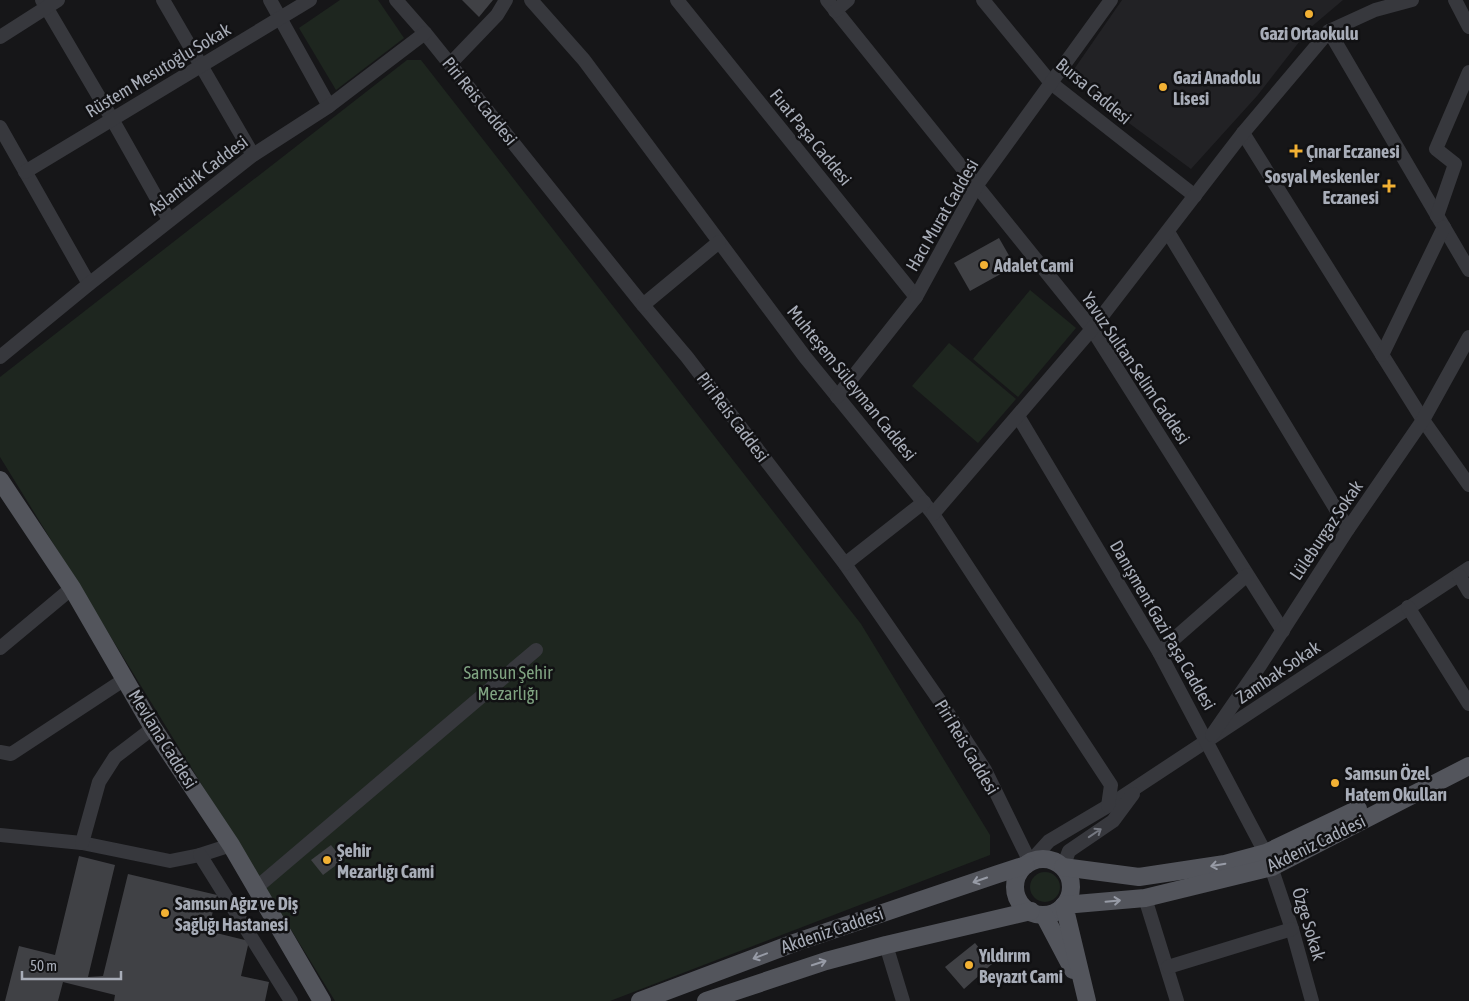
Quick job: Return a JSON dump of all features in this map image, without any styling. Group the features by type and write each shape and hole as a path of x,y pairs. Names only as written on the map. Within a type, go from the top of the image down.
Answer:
{"main road":[{"name":"Mevlana Caddesi","path":"0,480 4,499 72,588 153,728 231,845 322,1001"},
{"name":"Akdeniz Caddesi","path":"1062,867 1139,878 1269,859 1469,756"},
{"name":"Akdeniz Caddesi","path":"1064,905 1145,898 1269,859 1469,766"},
{"path":"1037,913 1053,913 1064,905 1071,892 1071,882 1068,874 1062,867 1047,859 1028,864 1018,875 1016,892 1020,901 1037,913 1086,997"},
{"name":"Akdeniz Caddesi","path":"640,1001 794,943 1028,864"},
{"path":"1064,905 1086,997"},
{"name":"Akdeniz Caddesi","path":"706,1001 826,961 886,945 1037,913"}],"street":[{"path":"163,0 253,155"},
{"path":"270,0 330,106"},
{"name":"Rüstem Mesutoğlu Sokak","path":"25,172 310,0"},
{"path":"450,64 497,15 506,0"},
{"name":"Muhteşem Süleyman Caddesi","path":"531,0 584,60 804,357 933,514 1111,785 1108,806"},
{"name":"Fuat Paşa Caddesi","path":"677,0 916,297"},
{"path":"831,5 848,0"},
{"name":"Bursa Caddesi","path":"983,0 1051,83 1195,196"},
{"name":"Hacı Murat Caddesi","path":"837,397 916,297 977,185 1111,0"},
{"path":"933,514 1092,329 1243,133 1328,31 1375,10 1412,0"},
{"path":"1455,0 1469,27"},
{"name":"Piri Reis Caddesi","path":"398,1 687,357 845,564 985,770 1028,864"},
{"path":"0,37 49,2 169,220"},
{"name":"Yavuz Sultan Selim Caddesi","path":"831,5 1092,329 1282,631"},
{"path":"1328,31 1469,270"},
{"name":"Aslantürk Caddesi","path":"0,357 169,220 253,155 330,106 425,33"},
{"path":"1382,354 1440,222 1455,164 1436,149 1469,72"},
{"path":"0,127 89,284"},
{"path":"1243,133 1423,420 1469,485"},
{"path":"1168,232 1348,530"},
{"path":"643,305 719,242"},
{"name":"Lüleburgaz Sokak","path":"1207,741 1423,420 1469,337"},
{"name":"Danışment Gazi Paşa Caddesi","path":"1018,416 1159,652 1269,859"},
{"path":"845,564 924,502"},
{"path":"1464,572 1469,592"},
{"name":"Zambak Sokak","path":"1028,864 1049,841 1139,786 1408,607 1464,572"},
{"path":"1159,652 1247,575"},
{"path":"0,648 72,588"},
{"path":"1408,607 1469,704"},
{"path":"256,888 536,650"},
{"path":"0,752 11,754 125,679"},
{"path":"82,843 99,782 115,757 153,728"},
{"path":"1062,867 1069,851 1113,820 1139,786"},
{"path":"0,835 82,843 170,861 200,855 231,845"},
{"path":"200,855 291,1001"},
{"name":"Özge Sokak","path":"1269,859 1292,929 1312,1001"},
{"path":"1145,898 1177,1001"},
{"path":"1168,967 1292,929"},
{"path":"886,945 903,1001"}],"shaded area":[{"name":"Gazi Anadolu Lisesi","path":"1122,0 1343,0 1310,28 1257,96 1191,169 1068,78"}],"green space":[{"path":"340,0 378,0 404,38 336,90 299,28"},
{"name":"Samsun Şehir Mezarlığı","path":"407,60 421,60 861,624 990,835 990,855 610,1001 335,1001 0,457 0,377"},
{"path":"1030,290 1076,328 1018,397 973,359"},
{"path":"949,343 1016,399 978,443 912,386"},
{"path":"1045,872 1056,876 1060,887 1056,898 1045,902 1034,898 1030,887 1034,876"}],"building":[{"path":"462,0 493,0 479,17"},
{"name":"Adalet Cami","path":"999,238 1015,266 970,291 954,263"},
{"name":"Şehir Mezarlığı Cami","path":"331,845 343,860 323,875 311,860"},
{"name":"Samsun Ağız ve Diş Sağlığı Hastanesi","path":"79,856 115,865 88,977 103,976 128,874 217,895 208,931 249,941 241,976 269,982 265,1001 114,1001 115,995 63,982 58,1001 5,1001 19,946 55,955"},
{"name":"Yıldırım Beyazıt Cami","path":"975,943 992,964 964,989 945,967"}],"place":[{"name":"Gazi Ortaokulu","path":"1309,14"},
{"name":"Gazi Anadolu Lisesi","path":"1163,87"},
{"name":"Çınar Eczanesi","path":"1296,151"},
{"name":"Sosyal Meskenler Eczanesi","path":"1389,186"},
{"name":"Adalet Cami","path":"984,265"},
{"name":"Samsun Özel Hatem Okulları","path":"1335,783"},
{"name":"Şehir Mezarlığı Cami","path":"327,860"},
{"name":"Samsun Ağız ve Diş Sağlığı Hastanesi","path":"165,913"},
{"name":"Yıldırım Beyazıt Cami","path":"969,965"}]}
